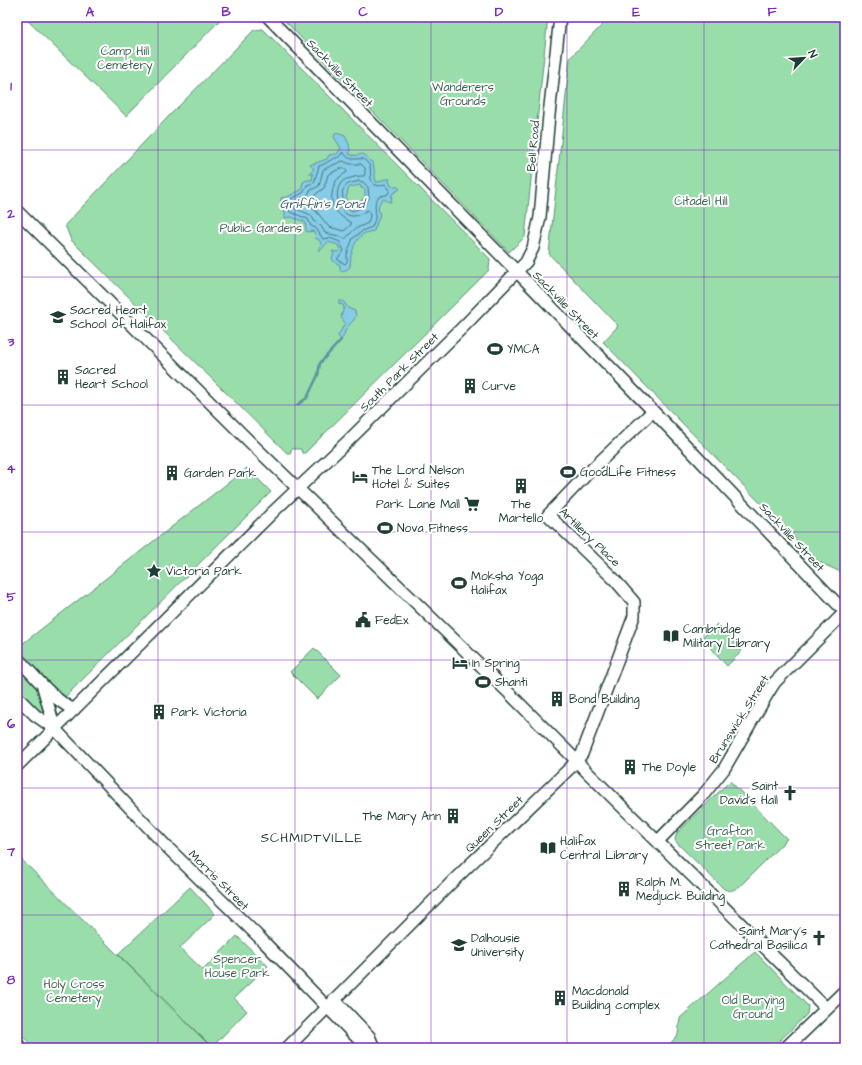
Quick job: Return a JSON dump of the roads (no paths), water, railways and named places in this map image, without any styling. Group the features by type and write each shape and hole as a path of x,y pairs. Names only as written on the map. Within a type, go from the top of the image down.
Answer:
{"main road":[{"path":"786,1048 845,991"},
{"path":"17,1044 20,1048"}],"street":[{"name":"Bell Road","path":"517,272 526,262 533,248 540,217 560,17"},
{"name":"Sackville Street","path":"271,19 653,411 845,612"},
{"path":"17,211 249,441 508,692 826,1008"},
{"name":"South Park Street","path":"17,766 298,488 396,394 517,272"},
{"name":"Artillery Place","path":"614,579 548,515 590,471 653,411"},
{"name":"Queen Street","path":"287,1048 577,761 582,754 635,609 634,602 627,592 614,579"},
{"name":"Brunswick Street","path":"658,841 704,794 724,768 775,682 845,612"},
{"path":"17,658 62,704 74,710"},
{"path":"42,684 55,729"},
{"name":"Morris Street","path":"17,697 35,715 55,729 167,847 331,1003 367,1048"},
{"path":"331,1003 369,1036 374,1048"}],"water":[{"name":"Griffin's Pond","path":"337,133 345,136 349,144 349,154 363,154 371,162 373,162 376,182 384,179 390,179 389,181 391,186 398,187 400,189 392,194 391,202 384,199 380,202 378,208 380,214 374,231 365,233 358,238 351,255 350,267 346,270 340,271 340,265 334,262 332,258 334,254 332,251 340,251 338,245 328,242 319,252 321,243 318,239 314,238 316,236 313,231 306,231 305,222 291,217 285,218 285,212 281,202 281,198 287,197 301,190 303,182 312,180 313,174 309,174 314,169 310,165 327,159 329,155 337,154 341,148 334,137","holes":["360,185 361,188 365,189 365,197 360,204 352,207 346,199 348,190 350,187"]},
{"path":"339,301 343,301 348,308 355,311 356,314 341,340 338,336 345,323 341,317 344,307 343,305 339,304"}],"waterway":[{"path":"297,405 307,398 318,375 320,363 341,340"}],"place":[{"name":"Sacred Heart School of Halifax","path":"58,317"},
{"name":"YMCA","path":"495,349"},
{"name":"Sacred Heart School","path":"63,377"},
{"name":"Curve","path":"470,386"},
{"name":"GoodLife Fitness","path":"568,472"},
{"name":"Garden Park","path":"172,473"},
{"name":"The Lord Nelson Hotel & Suites","path":"360,477"},
{"name":"The Martello","path":"521,486"},
{"name":"Park Lane Mall","path":"472,504"},
{"name":"Nova Fitness","path":"385,528"},
{"name":"Victoria Park","path":"154,571"},
{"name":"Moksha Yoga Halifax","path":"459,583"},
{"name":"FedEx","path":"363,620"},
{"name":"Cambridge Military Library","path":"671,636"},
{"name":"In Spring","path":"460,663"},
{"name":"Shanti","path":"483,682"},
{"name":"Bond Building","path":"557,699"},
{"name":"Park Victoria","path":"159,712"},
{"name":"The Doyle","path":"630,767"},
{"name":"Saint David's Hall","path":"790,793"},
{"name":"The Mary Ann","path":"453,816"},
{"name":"Halifax Central Library","path":"548,848"},
{"name":"Ralph M. Medjuck Building","path":"624,889"},
{"name":"Saint Mary's Cathedral Basilica","path":"819,938"},
{"name":"Dalhousie University","path":"459,945"},
{"name":"Macdonald Building complex","path":"560,998"}],"district":[{"name":"SCHMIDTVILLE","path":"312,837"}],"park label":[{"name":"Camp Hill Cemetery","path":"125,58"},
{"name":"Wanderers Grounds","path":"463,94"},
{"name":"Citadel Hill","path":"701,201"},
{"name":"Public Gardens","path":"261,228"},
{"name":"Grafton Street Park","path":"730,838"},
{"name":"Spencer House Park","path":"237,966"},
{"name":"Holy Cross Cemetery","path":"74,991"},
{"name":"Old Burying Ground","path":"753,1007"}]}
